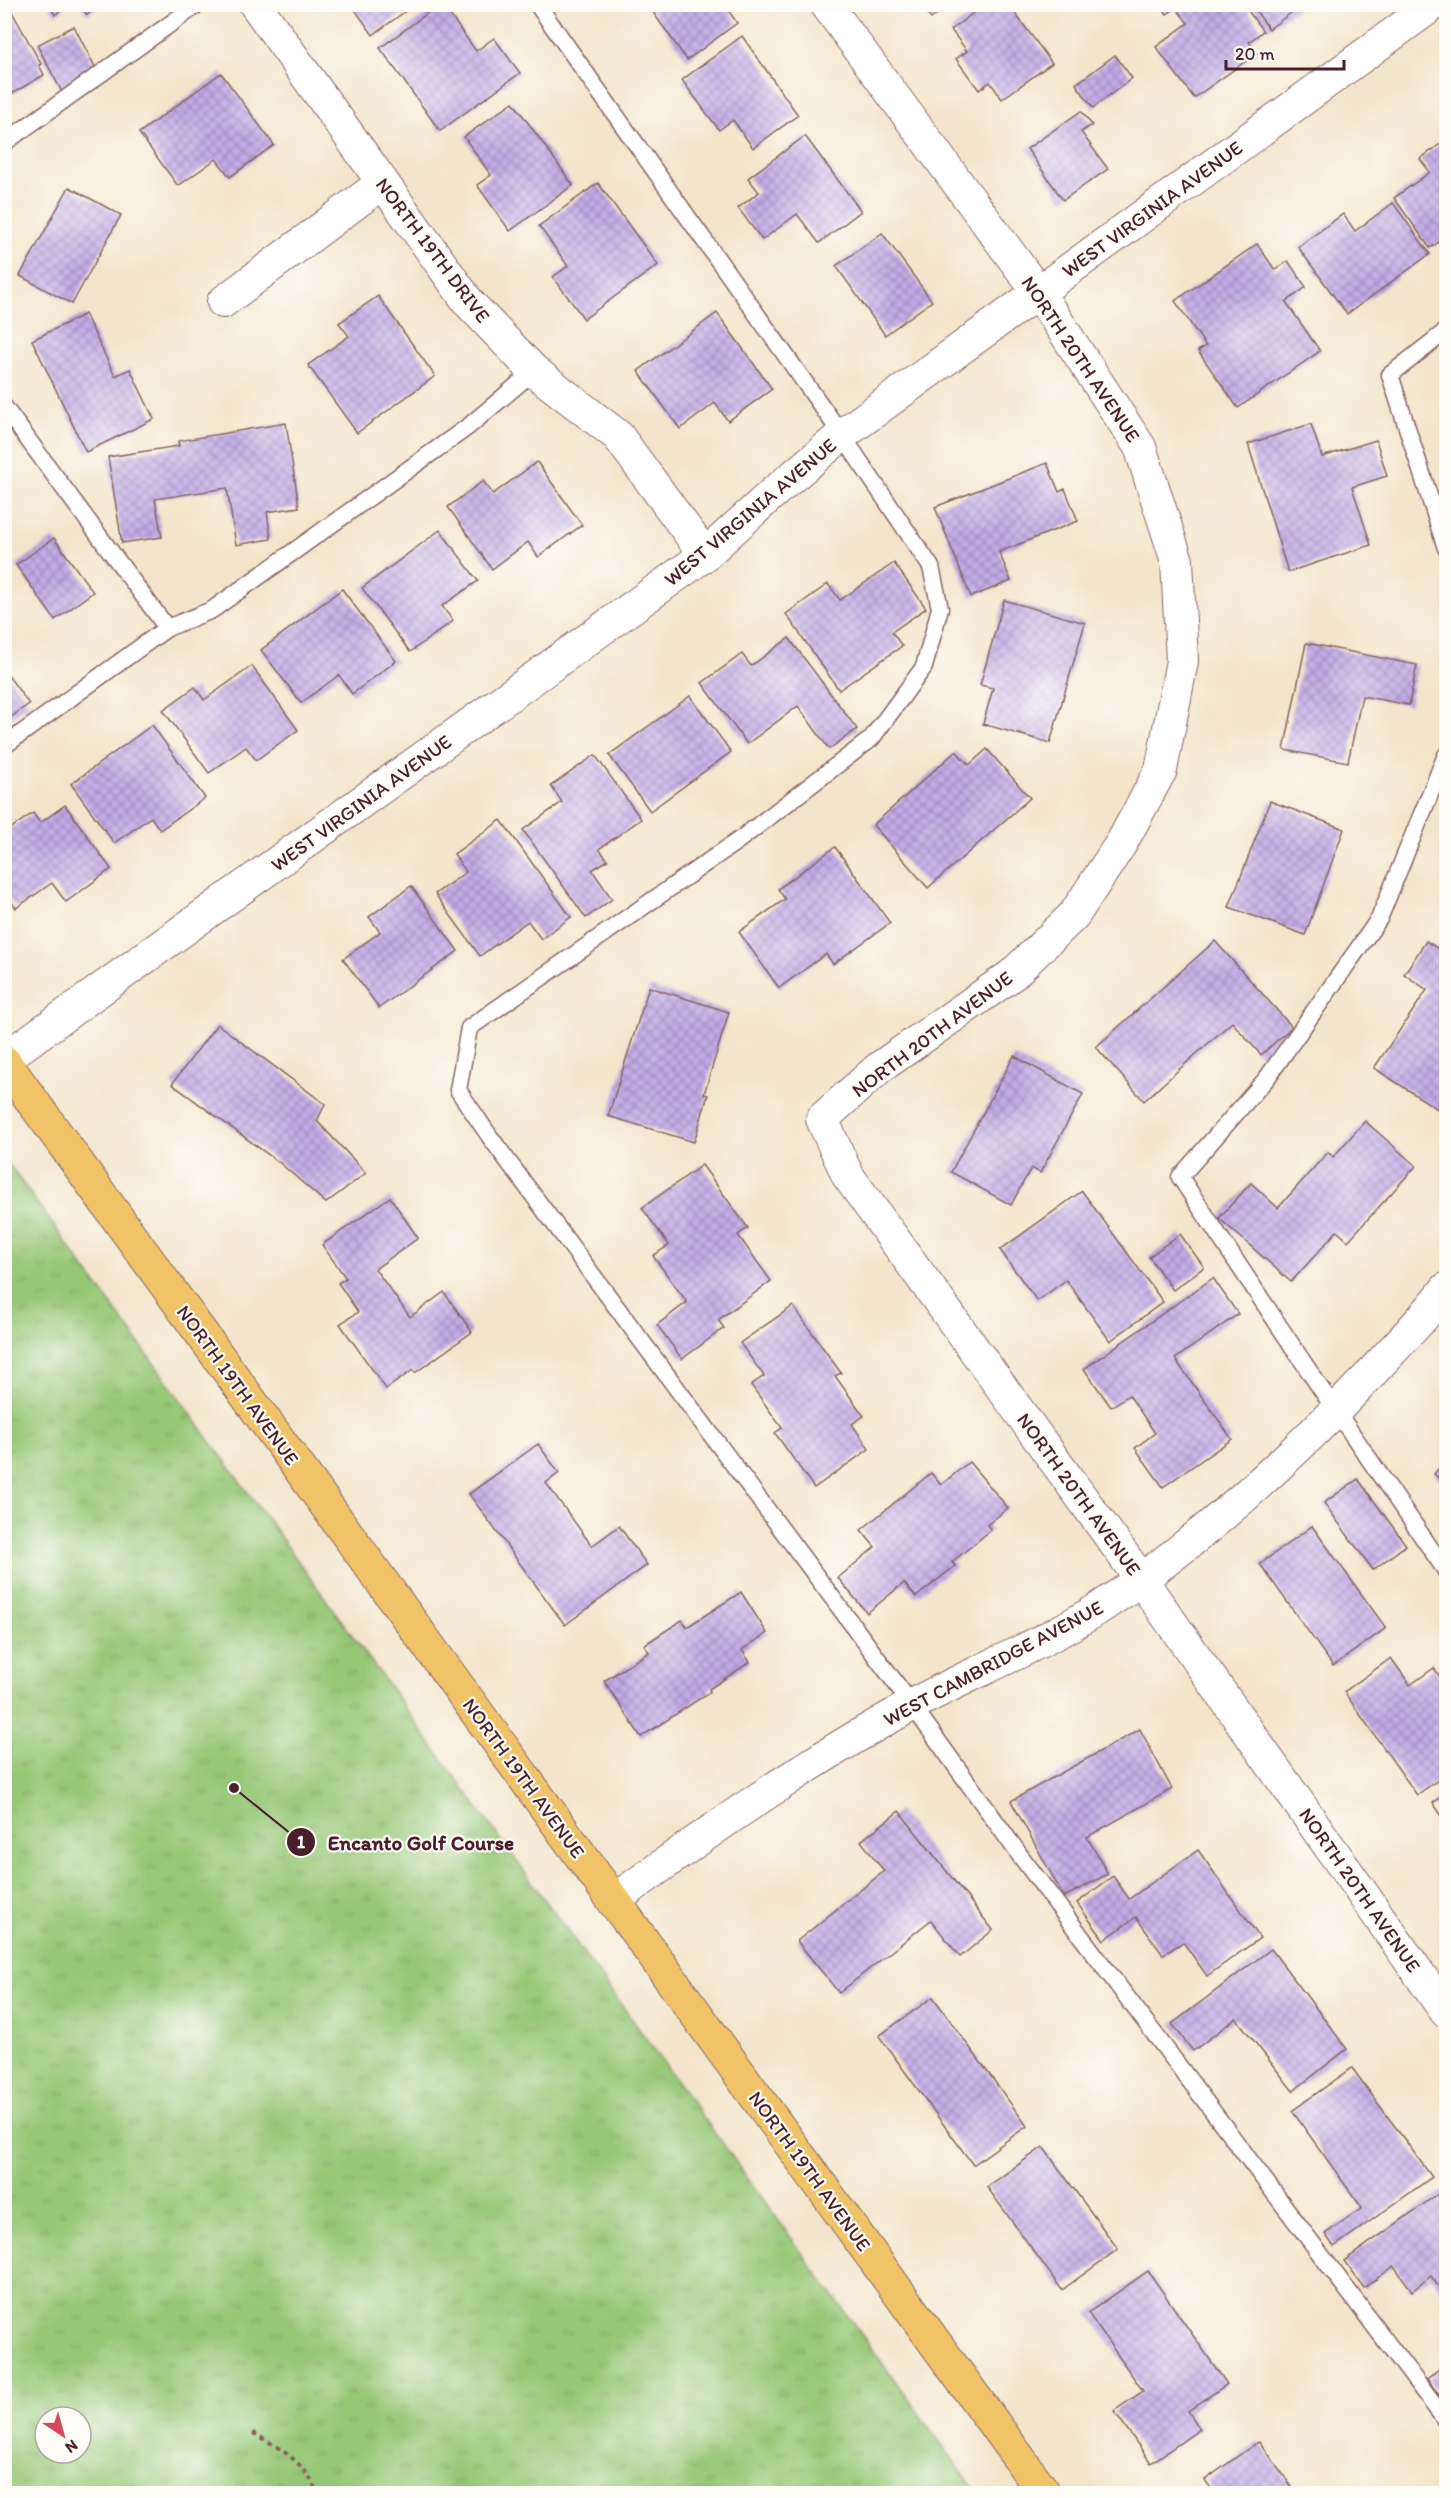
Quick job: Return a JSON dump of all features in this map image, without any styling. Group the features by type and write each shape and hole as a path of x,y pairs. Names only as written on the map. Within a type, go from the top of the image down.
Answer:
{"main road":[{"name":"NORTH 19TH AVENUE","path":"4,1060 1045,2493"}],"street":[{"name":"NORTH 19TH DRIVE","path":"255,4 381,184 469,303 534,371 618,436 705,555"},
{"name":"NORTH 20TH AVENUE","path":"826,4 1038,292 1140,447 1177,561 1182,661 1161,770 1122,842 1074,915 1012,975 879,1068 822,1119 848,1176 1140,1578 1446,2012"},
{"name":"WEST VIRGINIA AVENUE","path":"4,1060 705,555 773,493 842,435 1434,4"},
{"path":"224,302 381,184"},
{"name":"WEST CAMBRIDGE AVENUE","path":"613,1901 689,1845 817,1760 912,1705 1024,1651 1101,1607 1180,1550 1250,1491 1336,1411 1429,1312 1446,1289"}],"lane":[{"path":"4,143 198,4"},
{"path":"537,4 842,435 931,567 940,608 924,667 871,739 739,840 469,1028 458,1090 497,1147 912,1705 1019,1854 1446,2421"},
{"path":"1446,332 1390,375 1446,548"},
{"path":"4,746 167,628 212,610 469,426 534,371"},
{"path":"4,407 167,628"},
{"path":"1446,755 1379,919 1267,1078 1180,1177 1446,1571"}],"path":[{"path":"253,2433 276,2446 301,2466 313,2481 317,2493"}],"green space":[{"path":"4,1159 5,1159 977,2493 5,2493"}],"building":[{"path":"48,4 69,4 55,15"},
{"path":"79,4 101,4 87,15"},
{"path":"351,4 415,4 373,35"},
{"path":"440,4 476,51 494,38 520,73 440,131 380,48"},
{"path":"647,4 724,4 737,23 687,60"},
{"path":"920,4 950,4 931,19"},
{"path":"985,4 1008,4 1052,63 1002,99 990,82 979,90 956,59 967,51 951,30"},
{"path":"1160,4 1243,4 1263,31 1249,42 1257,53 1194,98 1156,47 1188,23 1176,8 1167,14"},
{"path":"1251,4 1303,4 1269,29"},
{"path":"11,10 41,64 39,65 44,75 8,96 5,89 5,14"},
{"path":"74,26 98,73 62,92 37,45"},
{"path":"742,36 798,115 753,148 733,120 719,130 682,80"},
{"path":"1115,55 1132,78 1093,108 1076,84"},
{"path":"221,73 274,145 230,177 216,159 178,186 139,133"},
{"path":"513,102 573,185 510,231 477,185 491,175 464,137"},
{"path":"1081,111 1092,125 1081,132 1108,169 1063,200 1027,149"},
{"path":"805,136 861,211 819,243 797,214 762,240 738,208 759,192 748,178"},
{"path":"1446,140 1446,237 1430,248 1394,198 1430,172 1420,159"},
{"path":"598,183 658,265 584,319 553,277 568,266 539,226"},
{"path":"69,187 121,215 72,304 20,276"},
{"path":"1393,203 1430,254 1347,314 1298,247 1343,214 1355,231"},
{"path":"882,233 932,301 885,335 836,266"},
{"path":"1257,244 1275,270 1288,261 1306,287 1286,302 1320,351 1238,408 1198,351 1206,346 1175,301"},
{"path":"378,296 435,376 357,433 308,365 349,336 339,323"},
{"path":"717,313 772,389 728,421 715,403 680,429 638,371"},
{"path":"85,314 115,376 130,369 154,419 86,452 32,340"},
{"path":"286,423 299,507 267,512 271,539 236,545 227,488 155,499 162,537 122,543 108,457 179,446 178,441"},
{"path":"1311,424 1322,457 1376,440 1387,476 1352,487 1371,545 1288,572 1248,444"},
{"path":"537,462 582,525 538,557 528,542 492,569 448,507 483,481 493,494"},
{"path":"1047,463 1059,492 1065,489 1078,521 999,552 1011,581 971,597 935,507"},
{"path":"440,530 478,581 442,606 453,621 410,652 362,588"},
{"path":"54,538 93,592 55,620 16,565"},
{"path":"894,563 926,608 892,632 902,646 839,690 786,614 828,584 840,600"},
{"path":"342,589 396,661 352,694 339,675 301,703 261,650"},
{"path":"1004,600 1085,623 1050,743 983,724 993,688 980,685"},
{"path":"789,638 857,729 829,749 798,706 747,744 702,683 742,654 751,666"},
{"path":"1306,643 1417,665 1409,705 1362,696 1348,762 1284,750"},
{"path":"252,666 298,730 256,760 246,747 209,773 163,710 195,687 204,700"},
{"path":"4,670 29,704 4,722"},
{"path":"690,696 731,752 650,811 609,755"},
{"path":"152,725 205,798 160,830 151,817 114,843 71,784"},
{"path":"987,749 1030,798 928,888 873,825 956,751 969,765"},
{"path":"595,755 641,819 599,849 608,860 592,870 612,899 586,918 523,830 562,802 551,786"},
{"path":"1270,801 1344,829 1305,935 1229,907"},
{"path":"65,805 111,869 66,902 52,883 16,908 4,892 4,833 33,813 40,823"},
{"path":"501,820 571,917 541,939 528,921 480,956 435,894 466,872 454,854"},
{"path":"835,847 890,923 833,964 826,954 779,988 739,932 785,899 778,889"},
{"path":"411,886 458,951 379,1008 343,959 380,932 369,917"},
{"path":"1215,941 1292,1027 1261,1055 1232,1022 1144,1101 1096,1047"},
{"path":"1426,941 1446,954 1445,1114 1374,1068 1427,990 1404,974"},
{"path":"649,987 729,1012 704,1094 708,1095 694,1142 608,1116"},
{"path":"217,1024 325,1104 317,1121 366,1173 326,1203 281,1164 172,1084"},
{"path":"1014,1056 1083,1094 1040,1173 1031,1168 1011,1205 951,1172"},
{"path":"1365,1121 1416,1166 1348,1241 1337,1231 1291,1282 1219,1218 1251,1183 1278,1208 1328,1152 1333,1157"},
{"path":"702,1165 748,1228 738,1235 771,1281 718,1320 724,1328 682,1359 657,1325 687,1302 653,1256 669,1245 642,1208"},
{"path":"1082,1191 1163,1302 1110,1341 1066,1280 1037,1301 1000,1250"},
{"path":"390,1197 418,1238 375,1269 410,1317 444,1292 472,1332 415,1373 413,1370 386,1389 340,1324 358,1312 338,1283 346,1278 322,1245"},
{"path":"1180,1234 1204,1267 1173,1290 1149,1257"},
{"path":"1213,1278 1238,1314 1175,1359 1232,1439 1163,1487 1135,1448 1155,1433 1129,1395 1111,1407 1084,1369"},
{"path":"793,1306 841,1373 835,1376 864,1416 852,1424 869,1449 814,1488 775,1433 782,1428 751,1385 764,1376 740,1343"},
{"path":"538,1444 559,1473 546,1483 592,1546 619,1526 647,1565 565,1625 469,1494"},
{"path":"1446,1460 1446,1485 1434,1474"},
{"path":"969,1462 1008,1508 987,1525 991,1530 952,1562 955,1566 916,1597 904,1583 867,1613 838,1578 875,1547 861,1530 931,1473 941,1485"},
{"path":"1358,1479 1406,1545 1373,1570 1324,1503"},
{"path":"1312,1526 1386,1628 1333,1666 1260,1564"},
{"path":"741,1592 767,1633 742,1650 750,1662 709,1689 710,1692 641,1737 604,1681 649,1652 644,1645 682,1620 687,1627"},
{"path":"1391,1658 1410,1685 1434,1668 1446,1686 1446,1774 1417,1795 1344,1692"},
{"path":"1140,1729 1172,1789 1087,1837 1108,1874 1064,1897 1011,1801"},
{"path":"1446,1794 1446,1822 1433,1803"},
{"path":"899,1811 993,1930 960,1957 931,1920 839,1993 797,1941 884,1871 861,1841"},
{"path":"1198,1850 1260,1938 1207,1976 1183,1942 1163,1955 1136,1917 1104,1940 1077,1903 1113,1876 1129,1899"},
{"path":"1271,1949 1347,2049 1293,2091 1236,2018 1193,2051 1172,2024"},
{"path":"933,1997 1027,2126 973,2165 879,2036"},
{"path":"1352,2068 1432,2177 1334,2247 1325,2234 1362,2208 1292,2111"},
{"path":"1043,2147 1118,2249 1062,2290 987,2187"},
{"path":"1445,2189 1446,2297 1431,2276 1412,2291 1394,2266 1364,2288 1344,2261"},
{"path":"1148,2271 1227,2384 1188,2411 1200,2429 1151,2463 1114,2411 1143,2391 1088,2313"},
{"path":"1446,2363 1446,2404 1427,2379"},
{"path":"1259,2441 1297,2494 1215,2494 1205,2480"}],"place":[{"name":"Encanto Golf Course","path":"234,1788"}]}
